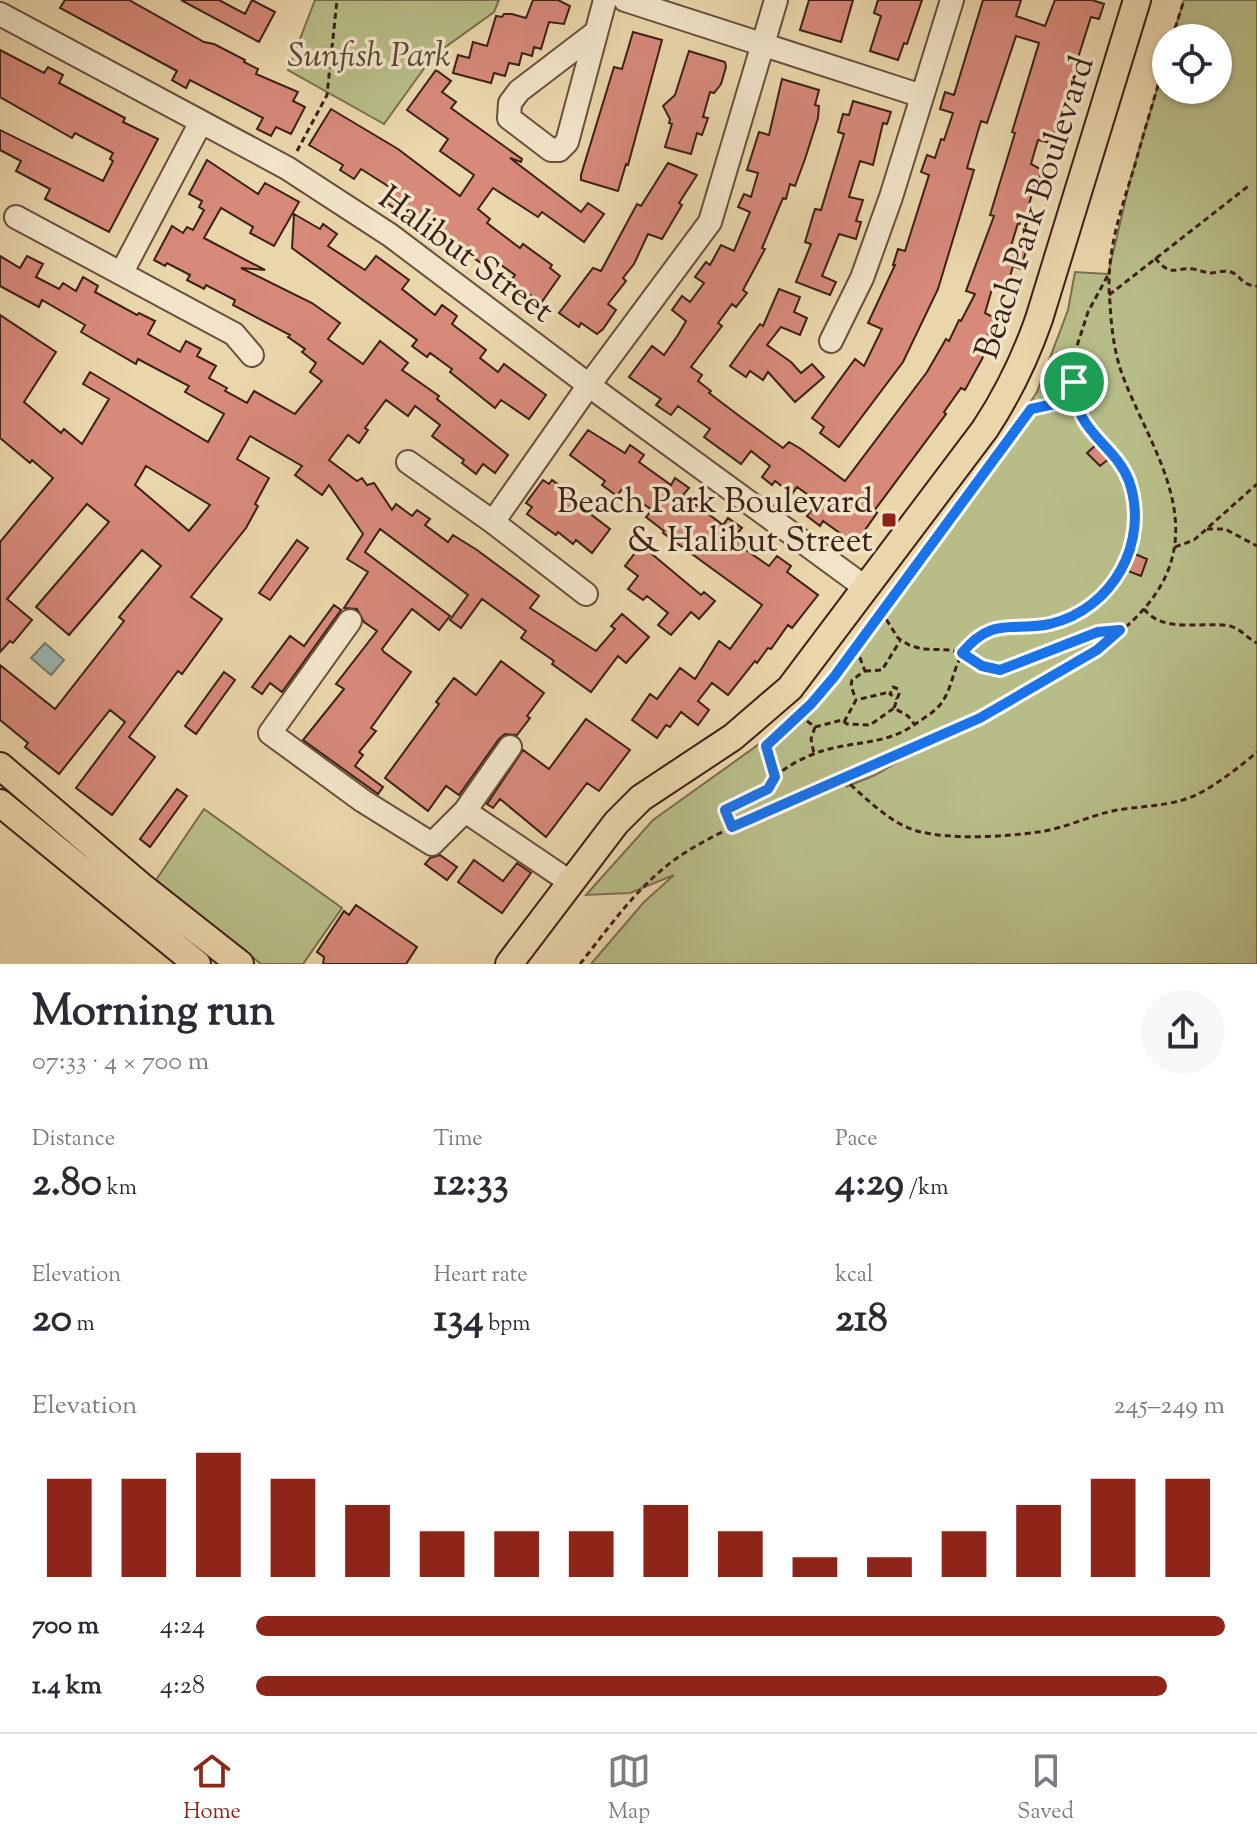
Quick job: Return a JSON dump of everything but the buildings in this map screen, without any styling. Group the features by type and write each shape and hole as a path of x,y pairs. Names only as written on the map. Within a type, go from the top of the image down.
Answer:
{"main road":[{"name":"Beach Park Boulevard","path":"509,964 602,839 641,798 733,737 790,688 985,429 1025,358 1137,0"},
{"path":"0,766 80,822 141,886 240,964"},
{"path":"0,803 197,964"}],"street":[{"path":"595,33 519,91 510,103 509,118 551,150 559,150 567,142 605,0"},
{"path":"625,0 922,96"},
{"path":"493,522 589,385 710,222 776,0"},
{"path":"831,341 862,278 952,0"},
{"name":"Halibut Street","path":"0,14 287,168 390,235 866,588"},
{"path":"122,272 201,122"},
{"path":"16,217 234,334 252,355"},
{"path":"408,462 493,522 586,594"},
{"path":"350,621 270,733 363,801 432,844 465,811 510,747"},
{"path":"465,811 570,882"}],"path":[{"path":"287,168 327,95 337,0"},
{"path":"1176,24 1184,0"},
{"path":"580,964 632,899 680,855 732,827 980,718 1097,650 1154,597 1168,572 1175,547 1175,510 1121,369 1108,275 1114,233 1153,104"},
{"path":"1109,295 1251,184"},
{"path":"1155,258 1173,272 1190,268 1207,273 1228,271 1246,285 1257,286"},
{"path":"1081,416 1080,396 1074,382 1076,349 1088,312 1108,275"},
{"path":"775,777 766,746 819,695 1031,409 1054,404 1074,382"},
{"path":"732,827 725,810 768,789 775,777 814,754 881,741 915,725 940,706 962,653 970,644 994,629 1052,623 1078,614 1098,600 1118,577 1127,561 1135,522 1129,481 1118,460 1081,416 1054,404"},
{"path":"1175,547 1194,540 1257,484"},
{"path":"1207,529 1225,529 1257,546"},
{"path":"1144,609 1155,619 1194,627 1232,627 1257,643"},
{"path":"881,611 901,640 922,649 962,653 982,666 1000,670 1098,632 1120,630"},
{"path":"856,700 852,680 865,671 882,670 901,640"},
{"path":"852,651 860,658 865,671"},
{"path":"815,727 842,720 844,722 857,726 870,725 894,708 898,689 893,687 890,692 856,700 844,722"},
{"path":"890,692 897,699"},
{"path":"894,708 908,716 915,725"},
{"path":"799,715 815,727"},
{"path":"814,754 811,739 815,727"},
{"path":"843,778 904,827 949,835 995,835 1036,832 1109,812 1159,805 1197,795 1257,752"}],"green space":[{"name":"Sunfish Park","path":"315,0 499,0 494,12 433,56 384,124 288,70"},
{"path":"1184,0 1257,0 1257,964 591,964 644,902 674,875 630,893 586,895 653,820 797,717 983,473 1037,392 1068,310 1075,272 1108,274 1153,104 1232,104 1232,24 1176,24","holes":["980,715 875,775 846,787 903,752"]},
{"path":"204,809 342,908 303,964 261,964 156,880"}],"water":[{"path":"45,643 64,660 51,675 31,658"}],"place":[{"name":"Beach Park Boulevard & Halibut Street","path":"889,520"}],"route":[{"path":"1074,382 1080,396 1081,416 1118,460 1129,481 1135,522 1127,561 1098,600 1078,614 1038,626 1012,625 994,629 979,637 962,653 982,666 1000,670 1098,632 1120,630 1097,650 980,718 732,827 725,810 768,789 775,777 766,746 811,704 834,677 1031,409 1054,404 1074,382"}]}
